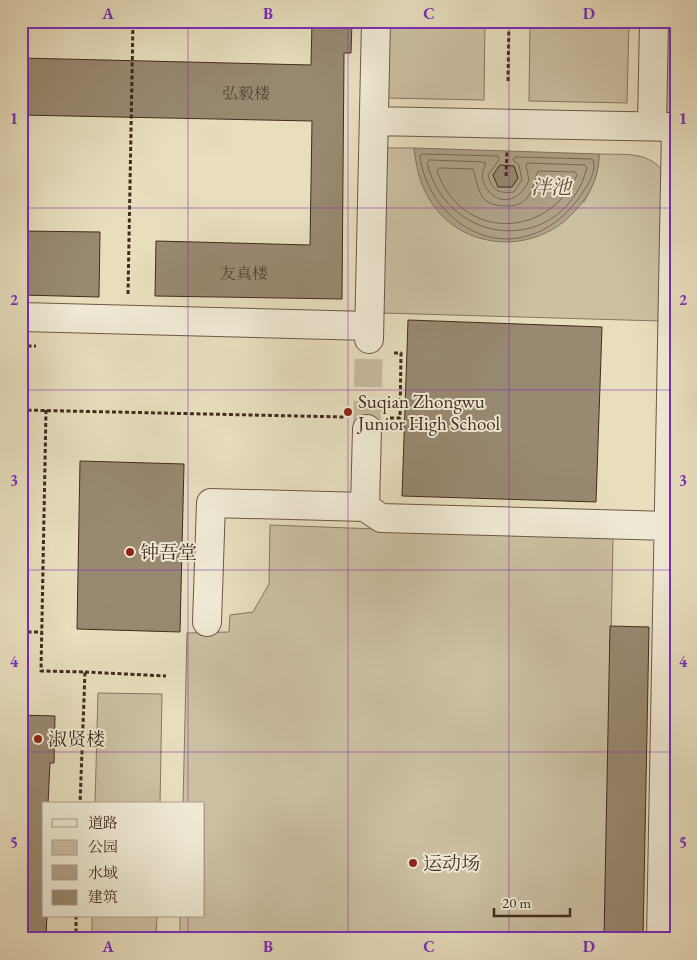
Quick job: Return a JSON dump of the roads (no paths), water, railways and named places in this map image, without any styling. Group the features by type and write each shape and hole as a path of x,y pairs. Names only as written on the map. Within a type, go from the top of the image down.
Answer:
{"lane":[{"path":"21,317 127,320 376,339 374,121 376,21"},
{"path":"654,21 668,126 669,526 661,939"},
{"path":"374,121 668,126"},
{"path":"365,507 366,422"},
{"path":"207,622 211,503 365,507 381,518 669,526"}],"water":[{"name":"泮池","path":"414,148 599,154 599,162 595,178 585,199 574,212 556,227 536,237 515,241 493,241 472,235 453,225 436,209 424,189","holes":["500,165 514,166 518,178 512,187 498,187 493,175"]}],"tunnel":[{"path":"367,429 369,339"}],"place":[{"name":"Suqian Zhongwu Junior High School","path":"348,412"},
{"name":"钟吾堂","path":"130,552"},
{"name":"淑贤楼","path":"38,739"},
{"name":"运动场","path":"413,863"}]}
